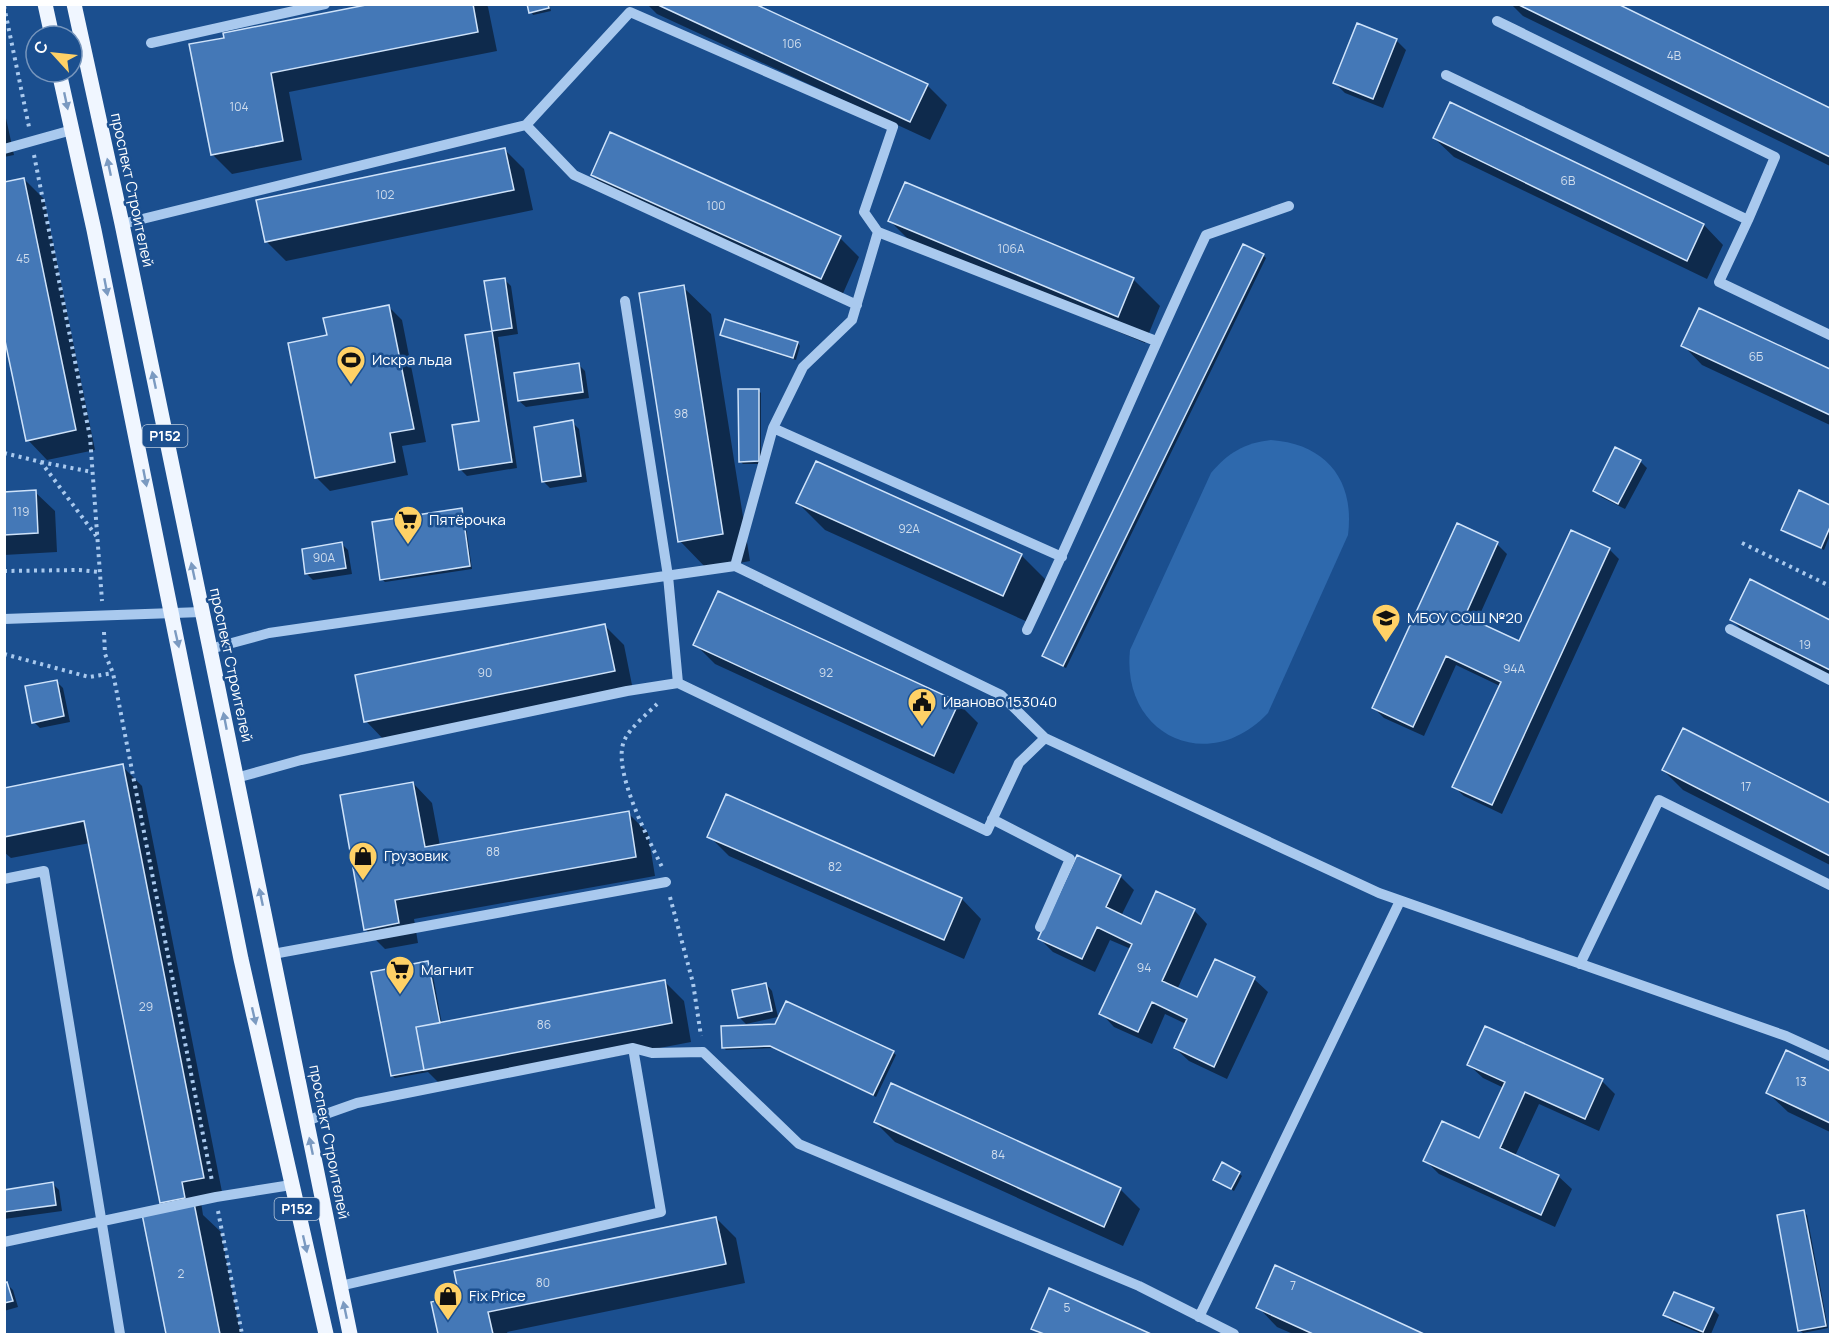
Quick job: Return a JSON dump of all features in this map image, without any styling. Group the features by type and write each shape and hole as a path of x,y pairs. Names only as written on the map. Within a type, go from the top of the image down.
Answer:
{"main road":[{"path":"45,4 49,24"},
{"name":"проспект Строителей","path":"74,4 122,224 350,1335"},
{"name":"Р152","path":"62,84 94,230 242,959 326,1335"},
{"path":"279,1125 306,1121"},
{"path":"291,1185 318,1181"}],"street":[{"path":"151,43 325,4"},
{"path":"122,224 526,125 630,12 893,127 864,212 878,232 1156,341"},
{"path":"1497,21 1775,157 1719,282 1830,335"},
{"path":"1446,75 1748,220"},
{"path":"526,125 573,175 857,305"},
{"path":"4,149 72,130"},
{"path":"1027,630 1206,235 1289,206"},
{"path":"735,566 773,428 803,367 852,320 878,232"},
{"path":"625,301 668,576 678,682"},
{"path":"773,428 1062,557"},
{"path":"210,649 269,633 735,566 1001,695 1045,738 1368,888 1786,1036 1830,1056"},
{"path":"4,619 202,612"},
{"path":"1730,629 1830,680"},
{"path":"236,778 313,758 627,690 678,682 987,831 1019,763 1045,738"},
{"path":"1580,964 1659,800 1830,885"},
{"path":"992,819 1070,859 1040,927"},
{"path":"4,879 44,871 120,1335"},
{"path":"273,954 666,882"},
{"path":"1199,1317 1400,901"},
{"path":"340,1286 661,1212 633,1048"},
{"path":"306,1121 357,1103 633,1048 652,1053 703,1052 799,1144 1139,1286 1234,1335"},
{"path":"4,1242 216,1197 291,1185"}],"path":[{"path":"4,6 90,437 105,654 112,673 242,1335"},
{"path":"4,453 92,472"},
{"path":"41,462 97,537"},
{"path":"1742,543 1830,586"},
{"path":"4,571 100,572"},
{"path":"4,654 88,677 112,673"},
{"path":"678,682 625,738 620,758 636,814 663,868 693,983 703,1052"}],"shaded area":[{"path":"1271,440 1307,449 1321,457 1333,468 1347,498 1348,535 1268,713 1245,732 1220,742 1196,743 1174,737 1154,724 1139,705 1131,680 1130,650 1211,473 1237,450"}],"building":[{"path":"371,4 473,4 478,32 271,73 283,141 211,155 189,44 224,38 223,33"},
{"path":"527,4 548,4 549,8 529,13"},
{"path":"656,4 755,4 928,84 910,122"},
{"path":"1517,4 1618,4 1830,108 1830,157"},
{"path":"1357,23 1397,39 1373,99 1333,83"},
{"path":"1450,102 1704,224 1687,261 1433,138"},
{"path":"610,132 841,236 821,279 591,175"},
{"path":"505,148 514,190 265,242 256,200"},
{"path":"24,178 76,430 26,441 4,336 4,182"},
{"path":"905,182 1134,278 1118,317 888,221"},
{"path":"1243,244 1264,254 1063,666 1042,656"},
{"path":"505,278 512,328 492,331 484,281"},
{"path":"684,285 723,534 678,542 639,293"},
{"name":"Искра льда","path":"389,305 414,429 390,433 395,462 315,478 288,343 327,335 323,318"},
{"path":"1699,308 1830,369 1830,415 1681,346"},
{"path":"725,319 798,342 793,358 720,335"},
{"path":"492,331 512,462 459,470 452,425 479,421 465,335"},
{"path":"579,363 583,392 518,401 514,373"},
{"path":"738,389 759,389 759,461 739,462"},
{"path":"573,420 581,476 542,482 534,427"},
{"path":"1615,447 1641,460 1618,504 1593,491"},
{"path":"816,461 1022,554 1003,596 796,503"},
{"path":"36,490 38,533 4,535 4,492"},
{"path":"1799,490 1830,505 1830,527 1821,548 1781,530"},
{"path":"462,508 470,566 380,580 372,522"},
{"path":"1457,523 1498,542 1465,616 1519,641 1571,530 1610,548 1492,805 1452,787 1501,682 1446,656 1413,727 1372,708"},
{"path":"342,542 346,568 305,574 302,549"},
{"path":"1750,579 1830,620 1830,670 1730,620"},
{"path":"718,591 959,702 934,756 693,645"},
{"path":"605,624 615,671 364,722 355,675"},
{"path":"57,680 64,716 32,723 25,686"},
{"path":"1683,728 1830,803 1830,856 1662,770"},
{"path":"123,764 204,1178 182,1182 185,1198 160,1203 84,821 4,837 4,788"},
{"path":"413,782 425,847 629,811 636,857 395,900 399,923 364,930 340,795"},
{"path":"726,794 962,898 944,940 707,837"},
{"path":"1077,855 1121,875 1106,907 1141,924 1156,891 1195,909 1162,981 1197,997 1215,959 1255,977 1214,1067 1174,1048 1187,1019 1152,1002 1138,1032 1099,1014 1132,944 1097,927 1082,959 1038,939"},
{"path":"428,961 440,1023 416,1027 424,1070 391,1076 371,972"},
{"path":"665,980 672,1023 424,1070 416,1027"},
{"path":"766,983 772,1011 738,1018 732,990"},
{"path":"786,1001 894,1051 873,1095 770,1046 722,1048 721,1026 775,1024"},
{"path":"1485,1026 1603,1079 1585,1119 1525,1092 1500,1148 1559,1175 1541,1215 1423,1161 1442,1121 1479,1138 1505,1082 1467,1065"},
{"path":"1786,1050 1830,1071 1830,1123 1766,1093"},
{"path":"891,1083 1121,1188 1104,1227 874,1122"},
{"path":"1222,1162 1240,1172 1231,1189 1213,1180"},
{"path":"53,1182 56,1205 4,1212 4,1190"},
{"path":"194,1203 220,1334 166,1334 142,1214"},
{"path":"1804,1210 1826,1326 1798,1331 1777,1215"},
{"path":"716,1217 726,1264 488,1312 493,1334 438,1334 431,1302 459,1296 454,1271"},
{"path":"1275,1265 1424,1334 1313,1334 1256,1308"},
{"path":"7,1282 13,1301 4,1303 4,1283"},
{"path":"1049,1288 1151,1334 1044,1334 1031,1329"},
{"path":"1674,1292 1714,1308 1703,1332 1663,1315"}],"place":[{"name":"Искра льда","path":"351,386"},
{"name":"Пятёрочка","path":"408,546"},
{"name":"МБОУ СОШ №20","path":"1386,644"},
{"name":"Иваново 153040","path":"922,728"},
{"name":"Грузовик","path":"363,882"},
{"name":"Магнит","path":"400,996"},
{"name":"Fix Price","path":"448,1322"}]}
